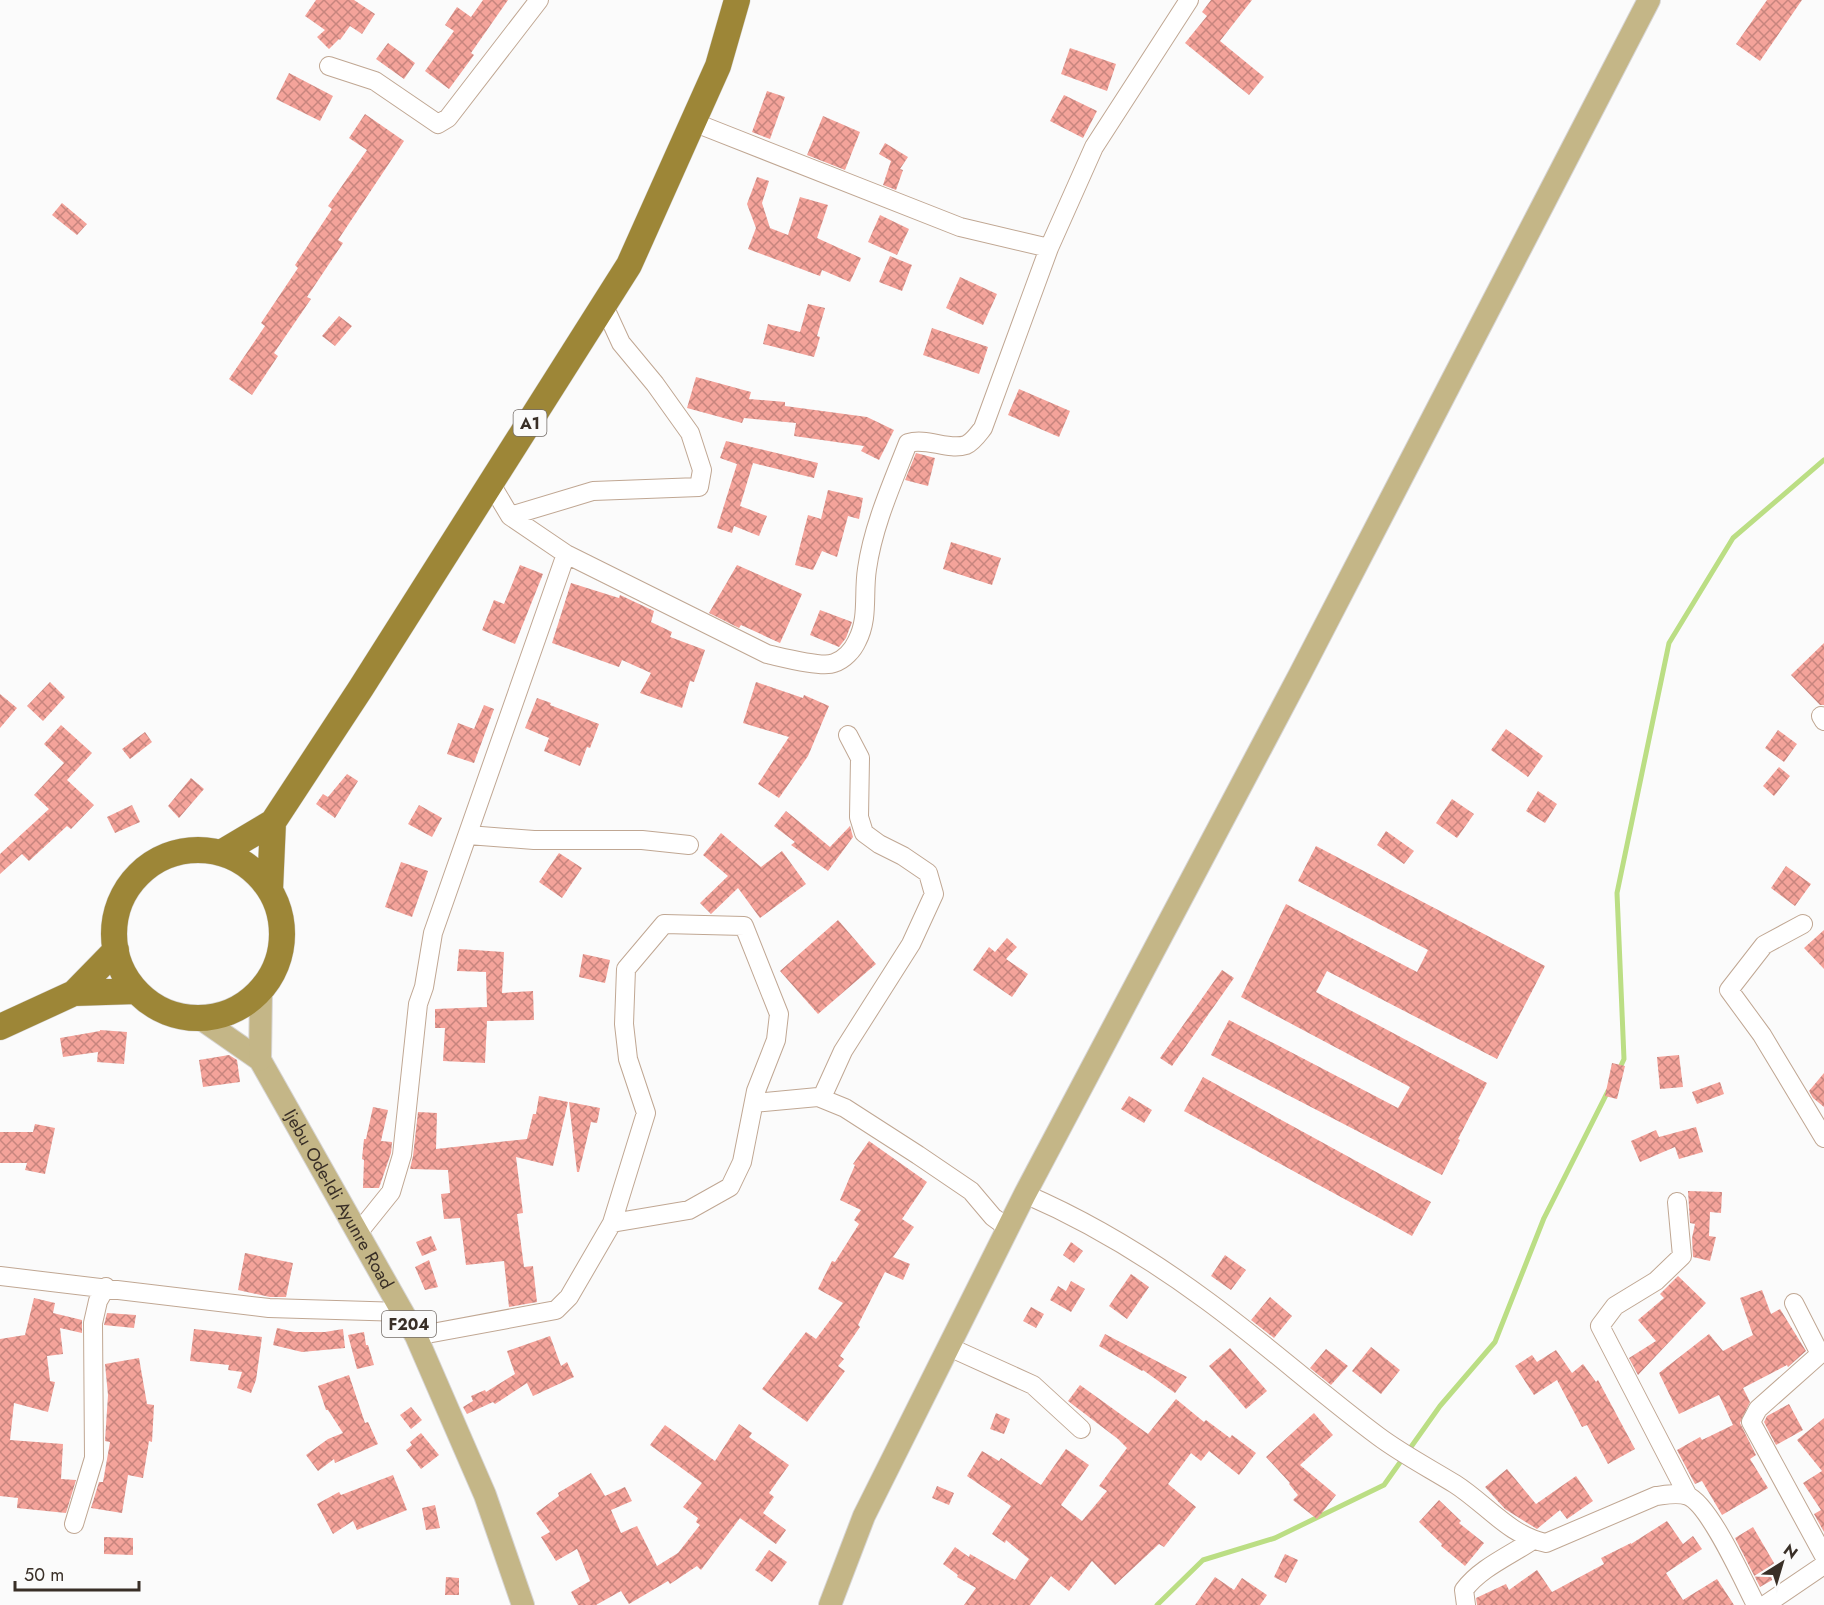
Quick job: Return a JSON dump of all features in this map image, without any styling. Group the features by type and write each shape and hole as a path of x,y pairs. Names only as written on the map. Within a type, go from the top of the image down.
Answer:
{"highway":[{"name":"A1","path":"221,853 273,822 629,265 717,66 737,0"},
{"path":"270,890 273,822"},
{"path":"190,850 221,853 249,867 270,890 281,918 281,950 277,965 261,991 237,1010 204,1022 187,1019 161,1010 136,991 123,972 116,950 115,919 126,890 147,867 175,853 190,850"},
{"path":"0,1027 74,993 116,950"},
{"path":"74,993 136,991"}],"main road":[{"path":"830,1605 864,1516 1025,1194 1295,684 1648,0"},
{"path":"260,1060 261,991"},
{"name":"F204","path":"204,1022 260,1060"},
{"name":"Ijebu Ode-Idi Ayunre Road","path":"260,1060 416,1336 485,1496 523,1605"}],"street":[{"path":"329,66 375,81 438,124 448,118 539,0"},
{"path":"491,484 510,516 566,554 767,654 803,662 833,664 847,655 857,642 862,628 867,595 867,571 876,532 908,443 921,440 965,446 983,428 1049,248 1094,147 1189,0"},
{"path":"693,122 960,227 1049,248"},
{"path":"510,516 592,490 699,487 702,470 690,433 655,384 621,343 604,306"},
{"path":"358,1233 391,1192 402,1155 418,1004 424,987 433,933 566,554"},
{"path":"819,1098 823,1095 843,1051 911,944 934,894 928,873 864,833 859,817 860,758 848,735"},
{"path":"468,835 534,840 642,840 689,845"},
{"path":"416,1336 556,1310 569,1297 612,1223 646,1113 628,1059 624,1024 626,969 664,924 744,926 779,1014 776,1040 756,1091 742,1162 729,1187 689,1210 612,1223"},
{"path":"1803,924 1764,945 1729,990 1762,1035 1824,1138"},
{"path":"754,1103 819,1098 845,1108 971,1191 993,1217 1008,1228"},
{"path":"1025,1194 1069,1213 1136,1251 1207,1300 1379,1437 1456,1484 1517,1532 1533,1540 1546,1543 1609,1514 1656,1496 1669,1494 1688,1496"},
{"path":"1677,1202 1682,1257 1656,1281 1615,1306 1600,1326 1688,1496 1701,1507 1712,1522 1756,1605"},
{"path":"0,1276 269,1308 403,1312"},
{"path":"74,1524 94,1458 93,1323 98,1301 106,1287"},
{"path":"1794,1303 1820,1354 1758,1409 1751,1422 1824,1556"},
{"path":"949,1347 1033,1385 1081,1429"},
{"path":"1466,1605 1464,1590 1469,1582 1480,1572 1533,1540"},
{"path":"1765,1605 1824,1565"}],"building":[{"path":"316,0 354,0 375,14 362,34 350,26 340,40 329,49 317,37 325,30 305,16"},
{"path":"483,0 508,0 471,53 474,55 449,89 425,71 454,31 445,25 457,7 471,17"},
{"path":"1211,0 1252,0 1220,41 1264,77 1249,95 1185,43 1207,16 1202,12"},
{"path":"1767,0 1802,0 1760,61 1736,44"},
{"path":"388,43 415,63 404,79 376,59"},
{"path":"1070,48 1116,64 1107,91 1061,74"},
{"path":"289,73 333,96 320,121 276,99"},
{"path":"767,91 785,97 770,139 752,132"},
{"path":"1064,95 1097,111 1083,138 1050,121"},
{"path":"365,114 404,141 338,240 343,243 307,297 311,299 274,353 278,356 252,395 229,379 265,326 261,323 298,268 295,265 332,209 328,206 367,150 349,138"},
{"path":"823,116 860,132 845,170 807,155"},
{"path":"885,143 908,157 900,169 903,170 896,190 883,185 891,161 879,154"},
{"path":"757,177 769,181 762,203 770,228 788,235 800,197 828,205 817,238 861,258 850,282 822,270 820,276 748,249 756,228 747,204"},
{"path":"62,203 87,224 77,235 52,215"},
{"path":"880,215 909,229 897,255 868,242"},
{"path":"890,256 912,265 902,291 879,282"},
{"path":"960,277 997,294 983,325 946,308"},
{"path":"808,304 825,308 814,357 763,344 768,324 800,332"},
{"path":"339,316 352,326 335,346 322,336"},
{"path":"932,328 988,347 979,374 923,355"},
{"path":"696,377 751,392 749,399 785,402 785,406 867,417 894,430 879,460 861,451 864,446 794,436 796,423 744,418 742,423 687,408"},
{"path":"1019,389 1070,411 1059,437 1008,415"},
{"path":"726,441 818,463 814,478 753,463 740,506 767,516 759,536 734,526 732,533 717,528 737,464 720,458"},
{"path":"916,453 935,458 928,486 905,480"},
{"path":"828,490 863,498 859,519 848,516 837,557 822,551 813,570 795,565 808,515 821,519"},
{"path":"951,542 1001,558 992,585 943,569"},
{"path":"520,565 543,574 515,644 482,630 494,600 504,604"},
{"path":"737,565 802,594 780,643 741,625 739,628 709,613"},
{"path":"571,583 619,598 620,595 654,611 651,622 672,632 670,637 705,650 694,682 690,681 682,708 640,693 651,673 622,660 619,667 552,643"},
{"path":"820,610 852,622 846,638 839,647 810,635"},
{"path":"1824,643 1824,705 1820,705 1791,675"},
{"path":"50,682 65,697 43,721 27,706"},
{"path":"756,682 803,698 804,695 829,706 808,756 779,798 758,784 789,737 743,723"},
{"path":"0,694 17,708 0,728"},
{"path":"537,698 599,724 580,766 544,751 549,738 525,728"},
{"path":"484,705 494,709 474,763 447,754 458,723 474,729"},
{"path":"61,725 92,753 67,780 94,805 71,829 67,826 29,861 22,854 0,874 0,854 49,809 34,795 64,763 44,744"},
{"path":"1506,729 1543,756 1528,777 1491,750"},
{"path":"1778,730 1797,744 1784,762 1765,748"},
{"path":"145,732 152,742 130,759 122,749"},
{"path":"1779,767 1790,776 1774,796 1763,786"},
{"path":"347,774 358,781 335,818 316,804 323,794 328,797"},
{"path":"191,778 204,789 179,818 168,806"},
{"path":"1538,791 1557,804 1545,823 1526,811"},
{"path":"1452,799 1474,814 1457,838 1436,823"},
{"path":"132,805 140,822 115,833 107,817"},
{"path":"419,805 442,818 432,837 408,824"},
{"path":"786,811 830,847 850,826 853,837 828,871 791,845 795,842 774,826"},
{"path":"1386,831 1414,851 1404,864 1377,845"},
{"path":"721,833 761,867 782,851 806,884 760,918 738,888 711,914 700,903 728,876 703,855"},
{"path":"1316,846 1545,966 1497,1059 1327,971 1316,992 1487,1083 1442,1175 1211,1055 1229,1020 1398,1108 1410,1087 1241,997 1286,904 1417,972 1428,950 1298,881"},
{"path":"559,853 582,868 562,898 539,882"},
{"path":"401,862 428,871 412,917 385,907"},
{"path":"1786,866 1811,884 1795,906 1771,888"},
{"path":"838,920 876,964 818,1014 780,971"},
{"path":"1824,930 1824,969 1804,948"},
{"path":"1007,938 1017,947 1006,959 1028,974 1012,997 973,970 989,947 995,952"},
{"path":"459,949 504,952 502,993 533,991 534,1020 487,1021 485,1063 443,1061 445,1028 435,1028 435,1009 487,1007 486,972 457,971"},
{"path":"583,954 610,960 605,983 579,977"},
{"path":"1222,970 1234,978 1172,1066 1160,1058"},
{"path":"100,1030 127,1032 124,1064 97,1062 98,1052 63,1057 60,1038"},
{"path":"229,1055 237,1060 240,1082 203,1087 199,1060"},
{"path":"1679,1055 1683,1087 1660,1089 1657,1057"},
{"path":"1612,1063 1625,1066 1617,1099 1605,1096"},
{"path":"1824,1073 1824,1107 1813,1098 1809,1091"},
{"path":"1203,1077 1431,1202 1412,1236 1184,1111"},
{"path":"1720,1082 1724,1094 1697,1104 1692,1092"},
{"path":"539,1096 568,1102 553,1166 516,1157 523,1213 517,1214 524,1267 533,1266 537,1302 509,1307 504,1261 466,1265 460,1218 444,1219 441,1194 450,1193 448,1170 410,1169 418,1112 437,1113 436,1149 527,1139 533,1114 536,1114"},
{"path":"1129,1096 1152,1110 1144,1123 1121,1109"},
{"path":"569,1102 600,1108 597,1123 591,1122 579,1172 577,1172"},
{"path":"373,1107 388,1110 381,1141 392,1142 391,1153 379,1188 363,1188 364,1139 366,1139"},
{"path":"35,1124 55,1128 45,1174 25,1170 27,1163 0,1163 0,1132 33,1132"},
{"path":"1696,1127 1703,1152 1679,1159 1675,1147 1640,1162 1631,1141 1656,1130 1659,1137"},
{"path":"869,1141 927,1182 902,1219 914,1227 893,1257 910,1264 903,1280 885,1272 858,1325 860,1327 840,1356 844,1359 838,1366 845,1371 807,1422 762,1389 806,1332 816,1339 843,1303 818,1289 832,1261 835,1262 859,1224 854,1220 861,1210 840,1200 855,1165 853,1164"},
{"path":"1688,1191 1722,1192 1721,1213 1710,1212 1709,1236 1716,1237 1710,1261 1693,1257 1692,1238 1695,1224 1690,1223"},
{"path":"431,1236 437,1250 422,1256 416,1242"},
{"path":"1071,1242 1083,1251 1074,1263 1063,1255"},
{"path":"245,1253 293,1263 286,1297 270,1297 238,1290"},
{"path":"1225,1255 1246,1270 1231,1290 1211,1276"},
{"path":"429,1260 438,1287 425,1290 415,1267"},
{"path":"1131,1274 1149,1287 1127,1319 1109,1306"},
{"path":"1678,1276 1706,1303 1638,1375 1629,1358 1656,1341 1638,1320 1664,1298 1660,1294"},
{"path":"1071,1281 1085,1289 1071,1312 1050,1300 1058,1286 1066,1291"},
{"path":"1762,1290 1771,1314 1780,1309 1806,1351 1788,1367 1787,1365 1743,1388 1750,1402 1740,1423 1756,1455 1750,1459 1768,1488 1722,1515 1702,1481 1695,1484 1677,1450 1700,1437 1702,1440 1733,1425 1719,1395 1679,1414 1659,1373 1709,1334 1723,1351 1753,1335 1740,1298"},
{"path":"1270,1297 1292,1316 1274,1338 1251,1320"},
{"path":"34,1298 55,1303 53,1313 82,1320 82,1333 60,1328 63,1354 47,1356 50,1381 55,1382 48,1412 14,1403 10,1440 63,1444 61,1479 76,1480 66,1513 17,1508 18,1498 0,1496 0,1339 25,1335"},
{"path":"1031,1307 1044,1314 1036,1328 1023,1321"},
{"path":"107,1313 136,1315 134,1328 104,1325"},
{"path":"277,1328 295,1332 325,1332 343,1329 345,1348 302,1352 273,1345"},
{"path":"194,1329 262,1337 256,1380 251,1393 237,1388 242,1372 228,1370 229,1365 190,1361"},
{"path":"364,1332 366,1345 368,1345 374,1365 357,1369 348,1335"},
{"path":"1105,1334 1187,1377 1175,1393 1143,1370 1099,1346"},
{"path":"550,1336 561,1366 567,1362 574,1377 533,1396 527,1383 495,1404 493,1402 467,1414 463,1407 473,1401 471,1396 485,1390 486,1392 515,1374 507,1351"},
{"path":"1371,1347 1400,1370 1381,1394 1352,1371"},
{"path":"1230,1348 1267,1391 1246,1409 1209,1366"},
{"path":"1326,1349 1348,1366 1331,1385 1310,1368"},
{"path":"1556,1350 1572,1373 1583,1364 1596,1382 1598,1380 1635,1449 1608,1464 1587,1425 1582,1427 1557,1380 1534,1395 1515,1366 1532,1355 1537,1362"},
{"path":"139,1358 147,1404 154,1405 152,1442 149,1441 143,1478 128,1475 122,1513 91,1508 99,1482 103,1482 110,1442 105,1441 108,1395 105,1364"},
{"path":"349,1375 365,1423 368,1422 378,1444 335,1463 334,1459 318,1471 306,1455 328,1439 343,1433 326,1410 318,1386"},
{"path":"1080,1385 1148,1434 1176,1399 1204,1422 1206,1420 1230,1438 1232,1435 1256,1453 1239,1475 1209,1451 1201,1461 1191,1453 1168,1484 1196,1507 1164,1547 1159,1544 1115,1585 1092,1561 1069,1591 1051,1576 1030,1605 964,1605 976,1588 957,1577 958,1575 943,1564 955,1547 969,1557 970,1554 1015,1580 1029,1559 1006,1540 1005,1543 992,1534 1011,1506 967,1476 982,1451 999,1461 1001,1458 1041,1485 1066,1449 1089,1465 1061,1505 1082,1521 1107,1491 1099,1486 1127,1448 1068,1401"},
{"path":"1789,1404 1803,1430 1776,1445 1764,1422 1767,1416"},
{"path":"411,1407 422,1420 411,1429 400,1415"},
{"path":"996,1413 1010,1419 1004,1434 990,1429"},
{"path":"1314,1413 1333,1435 1300,1465 1336,1495 1317,1519 1293,1500 1298,1495 1266,1457"},
{"path":"1824,1418 1824,1532 1814,1514 1821,1510 1803,1483 1822,1471 1797,1440"},
{"path":"739,1424 752,1433 749,1437 789,1465 769,1493 774,1497 763,1513 786,1530 776,1544 740,1518 701,1570 697,1566 670,1584 668,1581 629,1604 621,1591 596,1605 578,1605 571,1592 590,1581 577,1549 556,1561 541,1537 550,1532 536,1513 559,1496 558,1493 591,1473 605,1496 625,1487 632,1501 611,1510 621,1533 637,1526 657,1566 678,1553 700,1525 696,1522 698,1518 683,1507 702,1483 650,1445 665,1425 715,1461"},
{"path":"421,1433 439,1455 421,1469 406,1450 412,1445 410,1442"},
{"path":"1507,1469 1536,1504 1576,1476 1593,1501 1567,1519 1560,1510 1537,1529 1505,1509 1485,1487"},
{"path":"393,1475 407,1510 357,1530 353,1521 333,1534 317,1504 339,1492 341,1495"},
{"path":"937,1486 954,1493 949,1505 932,1498"},
{"path":"1439,1500 1461,1521 1459,1523 1484,1543 1465,1566 1441,1546 1442,1544 1419,1522"},
{"path":"435,1505 440,1528 426,1530 422,1508"},
{"path":"1667,1521 1683,1544 1693,1536 1702,1549 1666,1573 1683,1600 1717,1579 1734,1605 1477,1605 1476,1598 1506,1584 1509,1590 1537,1570 1552,1592 1604,1564 1601,1558 1631,1544"},
{"path":"1753,1527 1781,1575 1760,1587 1735,1538"},
{"path":"104,1537 133,1538 133,1555 104,1554"},
{"path":"769,1550 787,1562 772,1582 755,1570"},
{"path":"1285,1554 1298,1560 1286,1583 1274,1577"},
{"path":"446,1577 459,1578 459,1595 445,1595"},
{"path":"1215,1577 1234,1590 1242,1578 1267,1595 1260,1605 1195,1605"}],"waterway":[{"path":"1619,1070 1624,1059 1617,893 1669,643 1733,538 1824,460"},
{"path":"1157,1605 1203,1560 1275,1538 1384,1485 1440,1406 1495,1342 1544,1218 1608,1091"}]}
